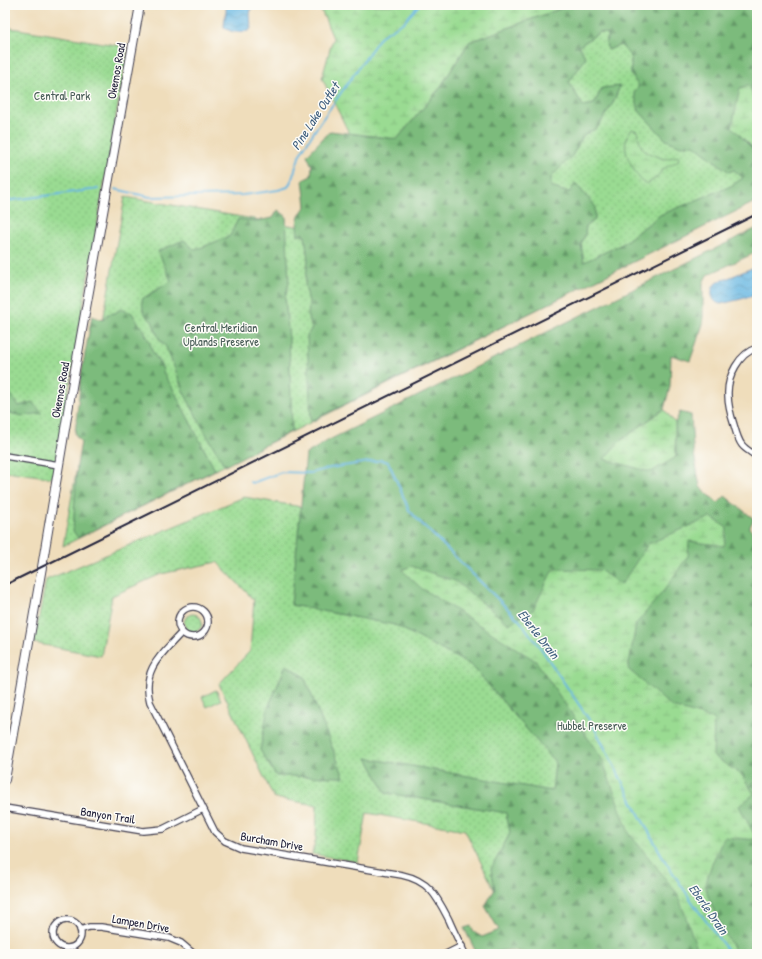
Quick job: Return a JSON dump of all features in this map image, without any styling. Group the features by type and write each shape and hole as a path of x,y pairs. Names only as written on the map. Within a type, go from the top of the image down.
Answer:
{"street":[{"name":"Okemos Road","path":"5,780 140,5"},
{"path":"757,348 753,349 741,358 733,370 728,386 728,395 732,419 738,438 742,445 757,457"},
{"path":"5,456 59,465"},
{"path":"194,608 204,612 208,623 203,633 193,637 185,635 182,632 178,622 181,614 186,609 194,608"},
{"name":"Burcham Drive","path":"182,632 154,664 149,677 148,690 150,702 215,832 225,841 236,846 402,875 419,880 436,896 465,954"},
{"name":"Banyon Trail","path":"5,808 143,831 163,829 203,809"},
{"path":"62,921 73,922 80,930 80,940 78,944 72,948 61,947 53,936 54,928 62,921"},
{"name":"Lampen Drive","path":"80,930 89,927 101,927 168,938 181,943 194,954"},
{"path":"446,954 462,946"}],"green space":[{"path":"319,5 570,5 469,42 439,89 397,139 349,133 322,78 333,38"},
{"path":"570,5 757,5 757,107 749,85 741,88 732,126 757,152 757,201 311,421 307,335 312,328 308,317 309,302 305,285 308,260 305,236 298,235 297,226 299,216 306,206 303,180 311,176 312,166 307,155 330,131 397,139 439,89 469,42","holes":["600,32 608,34 606,43 608,50 621,45 631,57 631,75 639,86 634,92 639,111 666,140 681,146 694,145 729,172 734,170 743,178 731,186 660,215 622,244 584,262 581,244 585,235 586,226 595,220 595,206 575,183 570,192 551,187 551,177 572,156 583,136 598,127 613,103 620,86 602,88 594,104 583,106 569,82 586,58 579,46"]},
{"name":"Central Meridian Uplands Preserve","path":"575,5 757,5 757,200 63,546 125,197 528,266"},
{"name":"Central Park","path":"5,27 128,47 53,478 5,471"},
{"path":"749,85 757,107 757,152 732,127 740,88"},
{"path":"632,129 637,131 641,146 646,152 664,159 679,156 678,161 663,169 656,178 647,184 641,180 636,173 630,163 626,151 626,140"},
{"path":"278,210 286,216 289,283 285,298 289,339 292,431 225,466 182,389 166,347 159,339 152,321 147,317 143,310 142,299 171,281 158,251 184,240 195,250 230,236 238,219 256,221 273,218"},
{"name":"Hubbel Preserve","path":"757,228 757,252 707,275 703,283 703,324 690,361 671,355 670,387 664,409 619,442 676,457 675,423 680,412 691,415 693,448 700,487 718,503 725,496 754,519 749,528 757,537 757,954 535,954 510,950 477,954 464,928 471,926 475,933 482,937 499,930 485,906 495,889 491,869 510,833 506,813 386,793 367,758 552,791 555,762 472,666 395,625 291,605 306,454 329,440"},
{"path":"121,309 132,313 143,328 152,351 162,367 164,375 171,385 215,470 78,538 73,531 77,465 81,442 75,434 81,375 92,316 103,320 108,314 115,313"},
{"path":"9,392 19,406 32,402 42,413 23,416 5,412 5,393"},
{"path":"664,409 675,423 676,457 651,472 604,459 619,442"},
{"name":"Hubbel Preserve","path":"244,497 757,586 757,954 545,954 524,950 465,830 367,813 358,862 312,854 316,839 317,805 274,798 219,684 250,651 254,600 217,562 161,574 112,596 101,656 34,643 46,580"},
{"path":"711,517 727,528 724,546 689,541 688,556 665,589 636,624 628,669 672,707 714,719 713,756 742,775 754,794 739,806 757,840 724,837 711,867 706,886 713,909 736,954 705,954 697,948 677,893 629,833 602,759 536,661 421,588 402,570 411,566 455,581 509,624 533,610 553,569 600,570 621,585 648,544"},
{"path":"193,614 199,617 202,623 199,629 193,632 187,629 184,623 187,617"},
{"path":"286,665 304,676 344,777 276,776 260,750 268,708"},
{"path":"216,690 221,700 207,707 202,697"}],"water":[{"path":"226,5 252,5 250,14 251,28 249,31 233,32 224,27"},
{"path":"757,266 757,295 721,304 713,299 712,289 716,283"}],"waterway":[{"name":"Pine Lake Outlet","path":"115,189 150,197 243,195 278,190 288,187 300,154 319,124 381,36 404,22 419,5"},
{"name":"Pine Lake Outlet","path":"5,201 98,189"},
{"name":"Eberle Drain","path":"250,482 252,483 282,472 310,473 330,468 382,460 388,462 409,510 520,621 542,650 594,727 665,861 730,954"}],"railway":[{"path":"5,585 757,214"}]}
